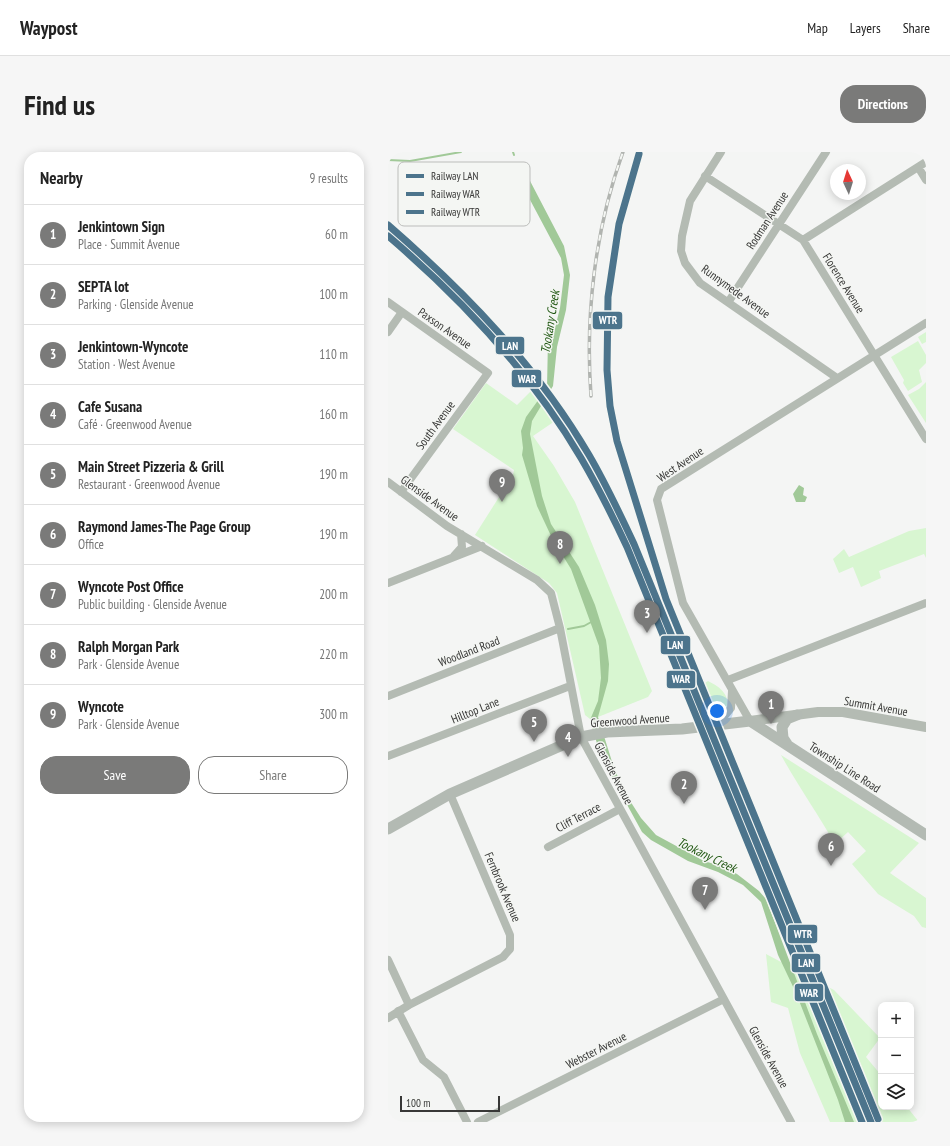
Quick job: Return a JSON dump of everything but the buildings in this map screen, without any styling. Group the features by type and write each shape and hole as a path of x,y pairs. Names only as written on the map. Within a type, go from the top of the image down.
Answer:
{"main road":[{"path":"788,745 783,738 782,727 787,719 797,715"},
{"name":"Greenwood Avenue","path":"388,829 450,794 581,737 607,732 646,731 750,721"},
{"name":"Township Line Road","path":"750,721 926,835"}],"street":[{"name":"Runnymede Avenue","path":"721,152 690,201 682,236 681,251 685,263 700,283 837,378"},
{"name":"Rodman Avenue","path":"728,301 826,152"},
{"path":"803,240 926,162"},
{"path":"918,167 926,180"},
{"name":"Florence Avenue","path":"705,176 803,240 926,439"},
{"name":"Paxson Avenue","path":"388,302 488,373"},
{"path":"388,332 402,312"},
{"name":"West Avenue","path":"750,721 683,603 657,500 661,489 926,323"},
{"name":"South Avenue","path":"401,492 488,373"},
{"name":"Glenside Avenue","path":"388,482 461,534 537,580 547,589 553,599 560,628 581,737 791,1122"},
{"path":"450,559 462,547 463,540 461,534"},
{"path":"388,583 482,546"},
{"path":"728,680 926,603"},
{"name":"Woodland Road","path":"388,696 560,628"},
{"name":"Hilltop Lane","path":"388,756 570,686"},
{"path":"718,724 731,708 732,690"},
{"name":"Summit Avenue","path":"750,721 818,712 843,712 926,727"},
{"name":"Fernbrook Avenue","path":"388,1018 409,1004 503,957 510,949 510,935 450,794"},
{"name":"Cliff Terrace","path":"548,847 620,808"},
{"path":"388,960 409,1004"},
{"name":"Webster Avenue","path":"478,1122 724,999"},
{"path":"398,1011 424,1060 444,1077 467,1122"}],"shaded area":[{"path":"530,181 564,246 570,275 566,310 557,347 553,386 532,421 530,434 542,496 551,524 579,567 595,605 606,640 609,664 608,681 598,717 614,768 625,793 641,818 656,835 704,861 721,866 737,874 759,891 766,899 817,1034 854,1122 845,1122 838,1100 796,993 778,955 761,902 743,885 718,872 688,861 651,840 642,832 601,757 590,720 598,701 601,678 599,646 571,569 552,538 537,506 522,455 523,448 521,431 526,417 547,388 548,339 554,332 560,308 564,275 561,258 530,200"},
{"path":"926,332 926,342 922,344 918,337"},
{"path":"918,341 926,355 926,363 919,370 922,382 908,391 903,383 904,380 891,357"},
{"path":"926,382 926,423 908,395 919,389"},
{"path":"486,383 517,405 532,390 555,421 533,436 554,466 575,502 652,691 648,697 598,717 590,719 585,715 557,593 549,583 475,535 513,475 514,470 453,429"},
{"path":"799,485 804,488 803,495 807,497 805,502 796,502 793,494"},
{"path":"926,528 926,558 924,554 879,571 881,578 861,587 853,567 839,573 833,559 844,549 849,557 909,531"},
{"path":"708,681 721,689 727,701 726,708 720,714 712,716 700,686"},
{"path":"781,755 919,843 890,873 926,898 926,928 922,927 914,916 878,894 852,864 866,851 848,832 835,844"},
{"path":"766,954 834,990 878,1036 878,1041 866,1057 878,1071 878,1110 909,1110 919,1122 830,1122 800,1053 788,1008 771,1002"}],"waterway":[{"name":"Tookany Creek","path":"388,160 410,161 461,152"},
{"path":"568,629 584,626 593,621"}],"railway":[{"path":"591,396 590,335 594,272 605,211 623,152"}],"rail line":[{"name":"WTR","path":"639,154 619,224 608,297 607,370 610,406 617,441 666,599 878,1119"},
{"name":"LAN","path":"388,225 417,250 472,304 523,361 569,422 601,477 634,544 871,1122"},
{"name":"WAR","path":"388,236 416,260 469,312 518,367 540,396 581,458 611,513 627,547 862,1122"}],"place":[{"name":"Wyncote","path":"502,502"},
{"name":"Ralph Morgan Park","path":"560,564"},
{"name":"Jenkintown-Wyncote","path":"647,633"},
{"name":"Jenkintown Sign","path":"771,724"},
{"name":"Main Street Pizzeria & Grill","path":"534,742"},
{"name":"Cafe Susana","path":"568,757"},
{"name":"SEPTA lot","path":"684,804"},
{"name":"Raymond James-The Page Group","path":"831,866"},
{"name":"Wyncote Post Office","path":"705,910"}]}
